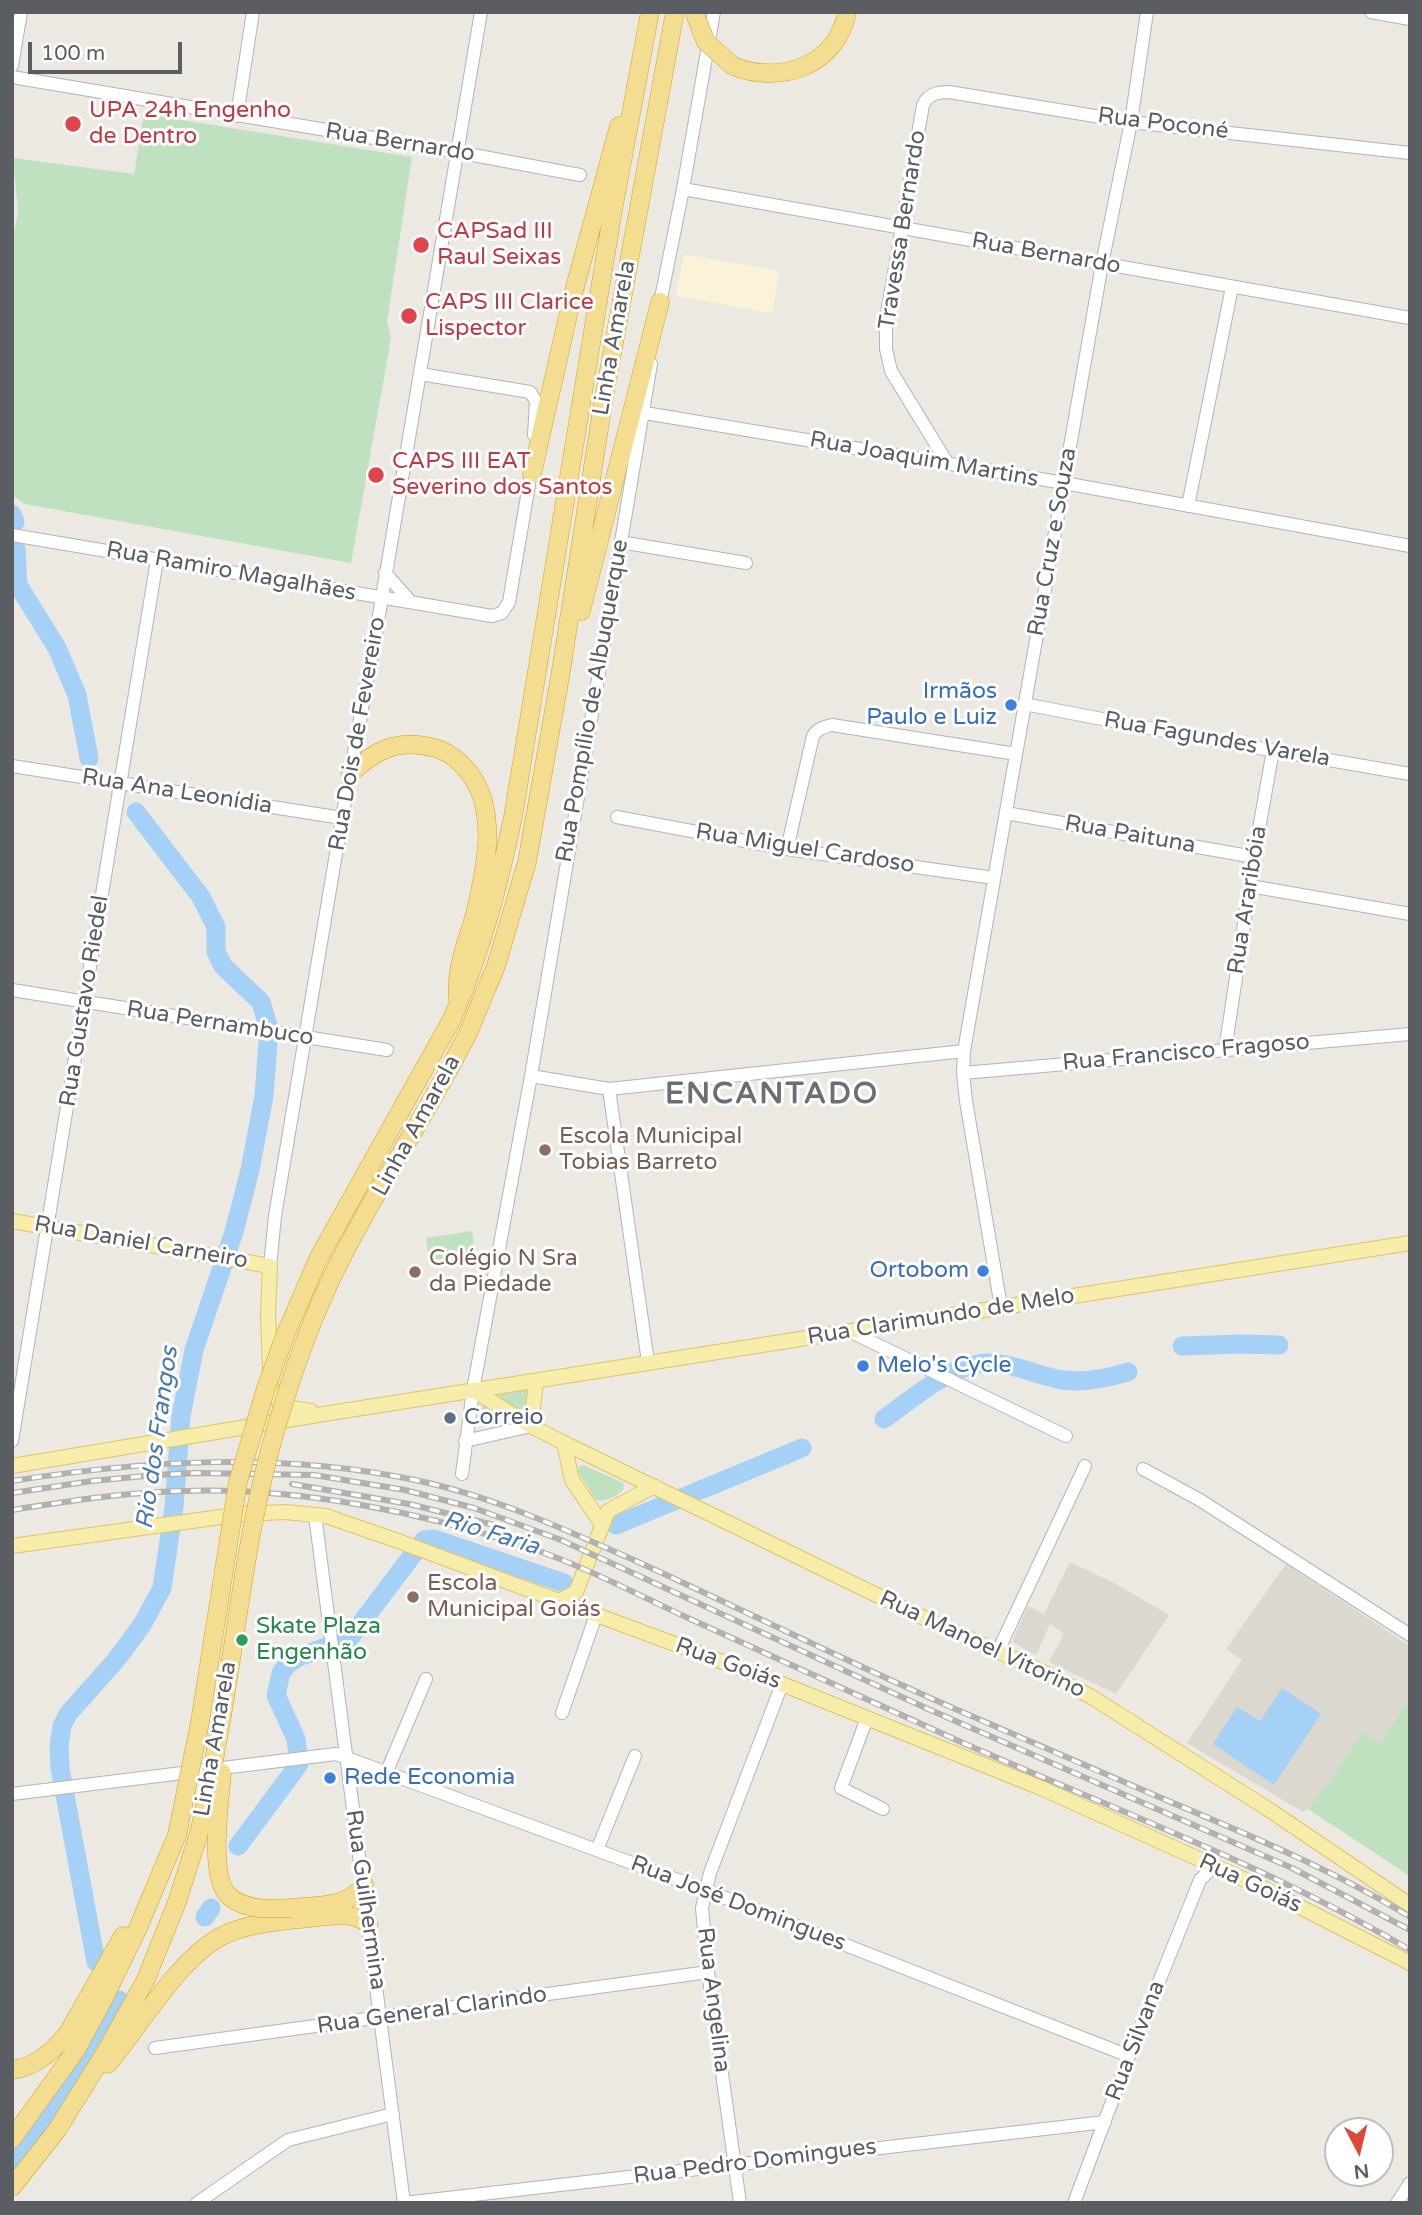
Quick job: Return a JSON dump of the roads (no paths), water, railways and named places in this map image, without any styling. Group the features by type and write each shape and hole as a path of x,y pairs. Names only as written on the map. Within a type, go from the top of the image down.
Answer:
{"highway":[{"name":"Linha Amarela","path":"12,2139 76,2050 121,1966 177,1835 200,1722 239,1482 266,1388 286,1332 319,1257 455,1011 489,919 513,817 586,389 613,210 650,12"},
{"name":"Linha Amarela","path":"12,2186 38,2156 82,2091 146,1979 177,1902 198,1836 209,1788 256,1509 295,1368 336,1268 437,1093 469,1031 496,966 518,895 529,850 560,677 604,397 675,12"},
{"path":"694,12 706,42 733,66 762,75 796,70 826,52 841,32 847,12"},
{"path":"532,474 588,235 643,49"},
{"path":"560,677 575,635 660,302"},
{"path":"350,774 376,751 390,746 416,743 452,756 475,781 483,798 487,840 475,914 458,972 455,1011"},
{"path":"220,1728 222,1755 217,1849 222,1888 227,1895 249,1906 292,1908 344,1901 359,1893 364,1884"},
{"path":"12,2070 30,2065 43,2057 68,2033 155,1886"},
{"path":"82,2091 109,2064 190,1960 222,1936 269,1923 345,1915 358,1917 369,1925"}],"main road":[{"name":"Rua Daniel Carneiro","path":"12,1221 270,1266"},
{"name":"Rua Clarimundo de Melo","path":"179,1439 648,1362 1410,1243"},
{"name":"Rua Dois de Fevereiro","path":"270,1266 268,1313 271,1394"},
{"path":"531,1426 536,1381"},
{"name":"Rua Manoel Vitorino","path":"473,1391 564,1443 1098,1700 1268,1809 1410,1905"},
{"path":"12,1466 179,1439 253,1414 271,1394 286,1407 330,1413"},
{"path":"564,1443 572,1480 601,1522"},
{"path":"580,1609 576,1592 600,1535 601,1522 612,1507 654,1486"},
{"name":"Rua Goiás","path":"12,1546 265,1512 315,1515 434,1554 782,1684 1041,1788 1326,1919 1410,1963"},
{"path":"559,1601 576,1592"}],"street":[{"path":"12,66 21,12"},
{"path":"237,116 253,12"},
{"name":"Rua Dois de Fevereiro","path":"270,1266 275,1216 481,12"},
{"name":"Rua Pompílio de Albuquerque","path":"462,1474 473,1391 531,1076 620,542 645,413 660,302 683,189 713,12"},
{"name":"Rua Cruz e Souza","path":"1000,1307 971,1134 963,1073 964,1051 1102,264 1131,122 1147,12"},
{"path":"1371,12 1410,19"},
{"name":"Rua Bernardo","path":"12,77 580,175"},
{"name":"Rua Poconé","path":"923,105 926,98 949,92 1131,122 1410,153"},
{"name":"Travessa Bernardo","path":"923,105 886,319 887,361 948,464"},
{"name":"Rua Bernardo","path":"683,189 1410,318"},
{"path":"1188,506 1231,287"},
{"path":"420,374 524,391 534,396 537,404 532,474"},
{"name":"Rua Joaquim Martins","path":"645,413 1064,483 1410,546"},
{"name":"Rua Ramiro Magalhães","path":"12,535 492,616 502,613 509,602 532,474"},
{"path":"620,542 746,563"},
{"name":"Rua Gustavo Riedel","path":"12,1441 157,560"},
{"path":"385,573 411,602"},
{"name":"Rua Fagundes Varela","path":"1024,704 1410,774"},
{"path":"787,849 816,731 832,725 1016,754"},
{"name":"Rua Araribóia","path":"1225,1051 1273,750"},
{"name":"Rua Ana Leonídia","path":"12,766 342,818"},
{"name":"Rua Paituna","path":"1006,813 1254,857"},
{"name":"Rua Miguel Cardoso","path":"617,817 787,849 994,878"},
{"path":"1250,886 1410,914"},
{"name":"Rua Pernambuco","path":"12,989 269,1033 387,1050"},
{"name":"Rua Francisco Fragoso","path":"963,1073 1410,1034"},
{"path":"531,1076 609,1089 964,1051"},
{"path":"609,1089 648,1362"},
{"path":"849,1331 1062,1435"},
{"path":"465,1441 531,1426"},
{"path":"998,1651 1085,1466"},
{"path":"1143,1469 1199,1500 1410,1635"},
{"name":"Rua Guilhermina","path":"315,1515 404,2203"},
{"path":"562,1713 596,1615"},
{"path":"387,1772 426,1679"},
{"name":"Rua Angelina","path":"740,2203 702,1918 705,1890 782,1684"},
{"path":"867,1718 841,1788 883,1809"},
{"name":"Rua José Domingues","path":"12,1794 312,1755 346,1756 705,1890 1129,2056"},
{"path":"597,1850 635,1756"},
{"path":"1196,1859 1200,1880"},
{"name":"Rua Silvana","path":"1074,2203 1129,2056 1200,1880 1213,1867"},
{"name":"Rua General Clarindo","path":"155,2048 708,1972"},
{"path":"197,2203 288,2140 393,2114"},
{"name":"Rua Pedro Domingues","path":"404,2203 1105,2122"},
{"path":"1397,2203 1410,2183"}],"water":[{"path":"1282,1688 1321,1714 1274,1785 1213,1744 1237,1707 1260,1721"}],"waterway":[{"name":"Rio dos Frangos","path":"12,514 15,522"},
{"name":"Rio dos Frangos","path":"16,549 18,585 57,648 77,695 89,758"},
{"name":"Rio dos Frangos","path":"96,1962 60,1768 62,1726 68,1714 116,1660 142,1625 162,1588 174,1507 181,1416 194,1350 234,1232 250,1170 264,1096 269,1029 261,1002 223,966 216,952 216,927 201,897 136,812"},
{"name":"Rio Faria","path":"1182,1346 1279,1345"},
{"name":"Rio Faria","path":"884,1419 941,1379 965,1367 978,1364 1000,1364 1071,1381 1128,1372"},
{"name":"Rio Faria","path":"616,1525 802,1448"},
{"name":"Rio Faria","path":"238,1846 299,1764 296,1739 276,1695 281,1673 298,1657 349,1639 424,1540 434,1539 564,1583"},
{"name":"Rio Faria","path":"205,1917 211,1908"},
{"name":"Rio Faria","path":"12,2161 74,2079 119,2000"}],"railway":[{"path":"12,1481 163,1464 264,1462 365,1471 415,1480 475,1496 533,1517 647,1566 914,1691 1259,1840 1351,1884 1410,1917"},
{"path":"12,1493 155,1475 314,1475 405,1490 474,1508 561,1540 928,1709 1292,1868 1410,1930"},
{"path":"292,1484 409,1504 498,1526"},
{"path":"12,1510 140,1493 270,1493 359,1504 489,1535 550,1555 590,1572 961,1742 1188,1839 1301,1891 1410,1950"}],"place":[{"name":"UPA 24h Engenho de Dentro","path":"73,124"},
{"name":"CAPSad III Raul Seixas","path":"421,245"},
{"name":"CAPS III Clarice Lispector","path":"409,316"},
{"name":"CAPS III EAT Severino dos Santos","path":"376,475"},
{"name":"Irmãos Paulo e Luiz","path":"1011,705"},
{"name":"Escola Municipal Tobias Barreto","path":"545,1150"},
{"name":"Ortobom","path":"983,1271"},
{"name":"Colégio N Sra da Piedade","path":"415,1272"},
{"name":"Melo's Cycle","path":"863,1366"},
{"name":"Correio","path":"450,1418"},
{"name":"Escola Municipal Goiás","path":"413,1597"},
{"name":"Skate Plaza Engenhão","path":"242,1640"},
{"name":"Rede Economia","path":"330,1778"}],"district":[{"name":"ENCANTADO","path":"772,1095"}]}
